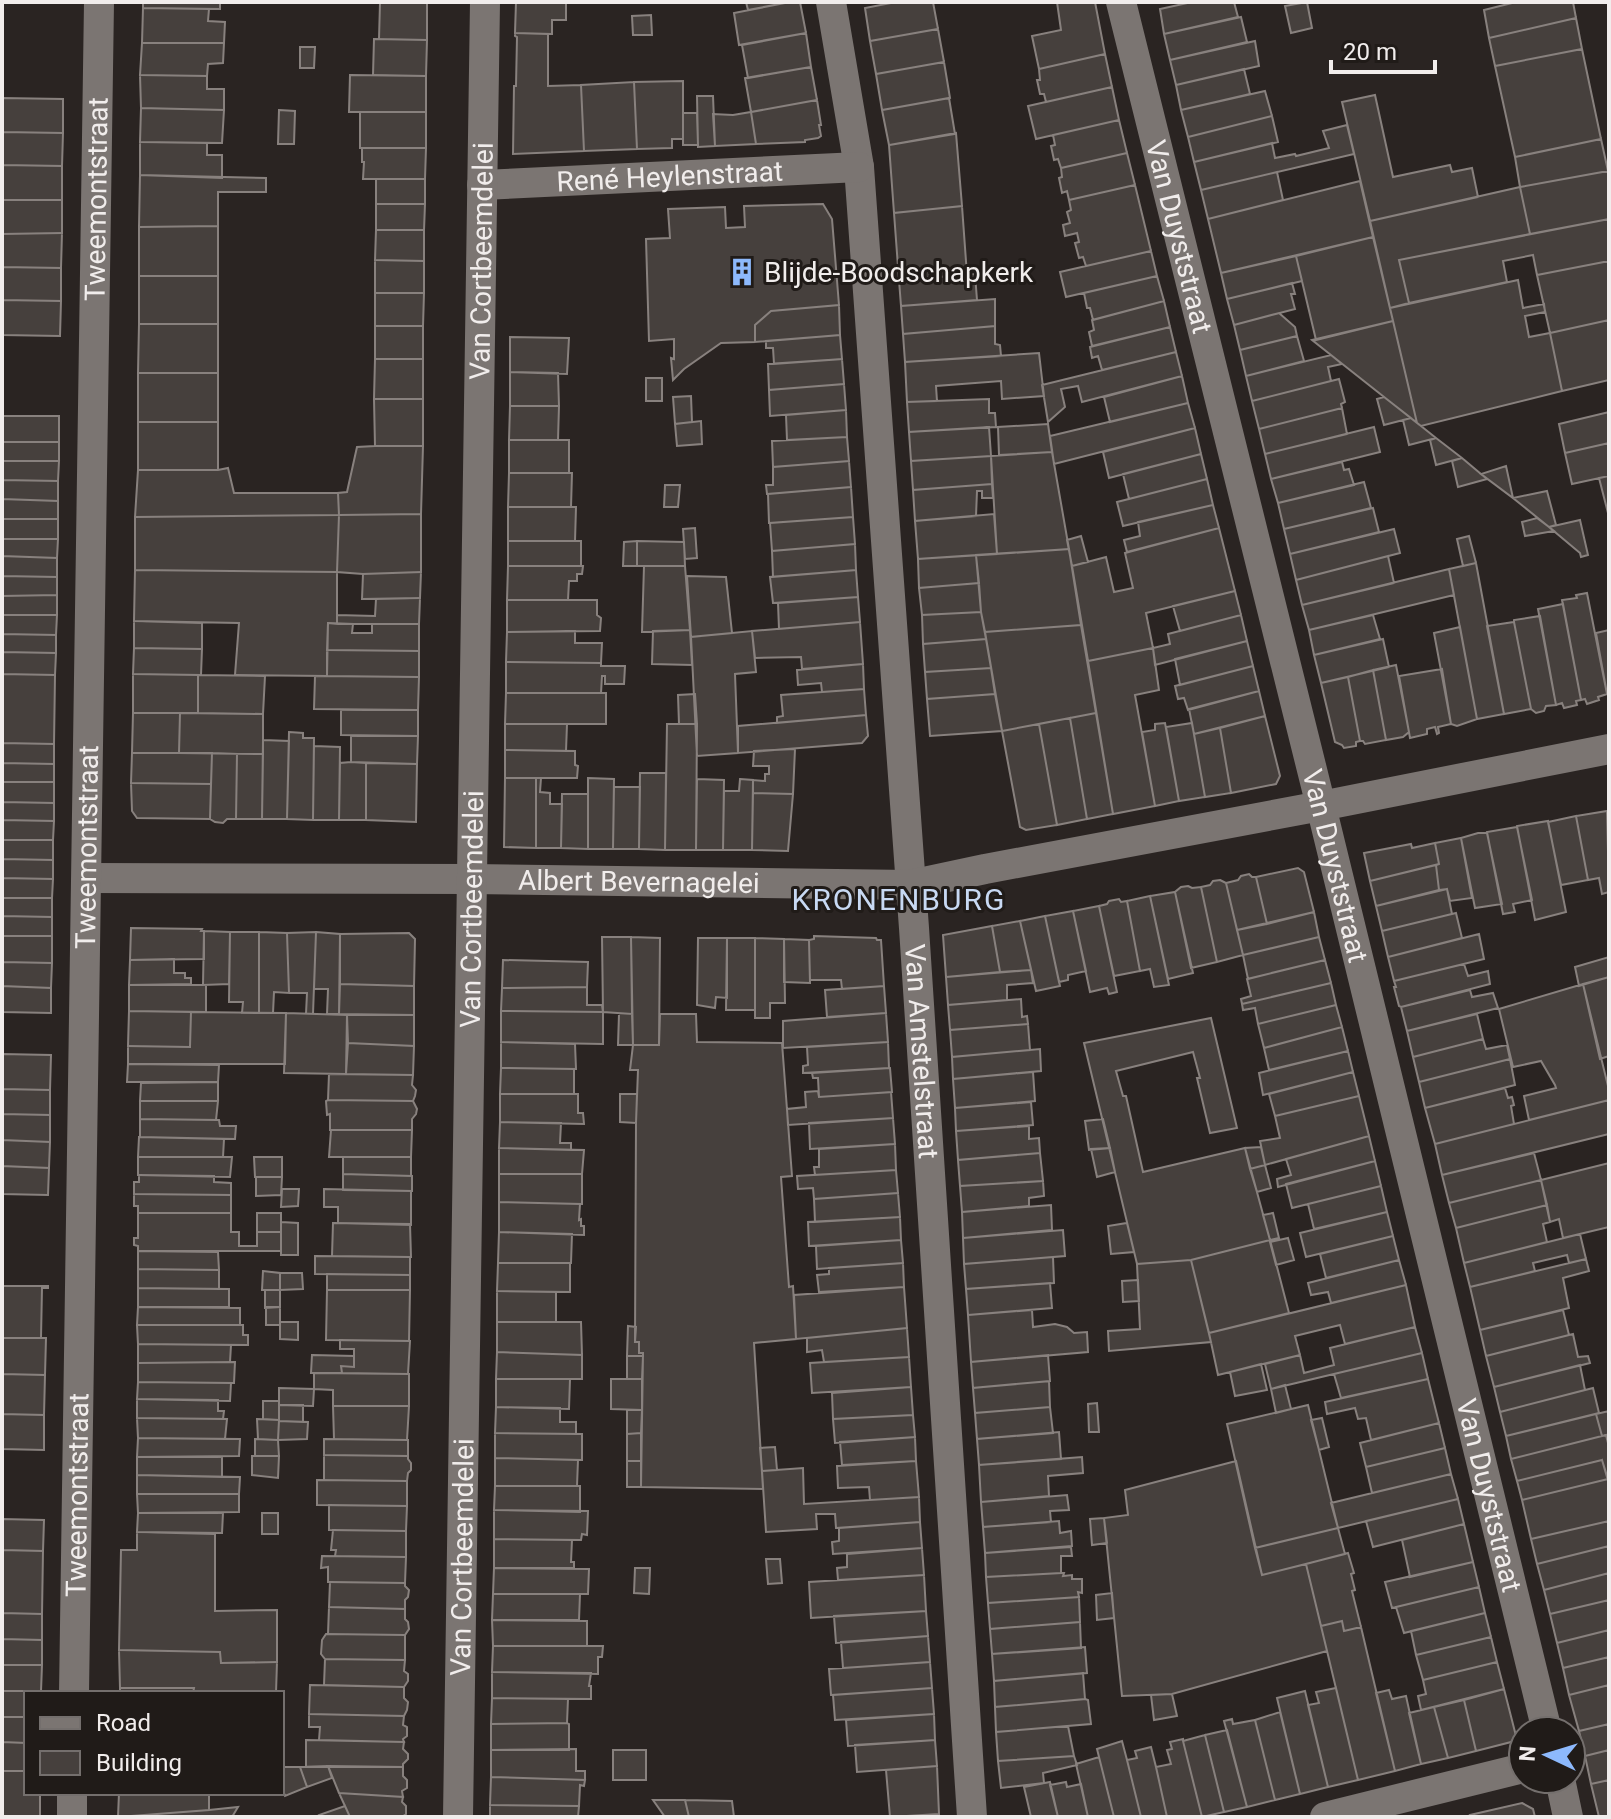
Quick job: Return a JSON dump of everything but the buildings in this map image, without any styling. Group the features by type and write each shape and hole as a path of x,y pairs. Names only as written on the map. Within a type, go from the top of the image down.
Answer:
{"street":[{"name":"Tweemontstraat","path":"74,1691 99,2"},
{"name":"Van Cortbeemdelei","path":"458,1817 485,2"},
{"name":"Van Amstelstraat","path":"831,2 859,167 972,1817"},
{"name":"Van Duyststraat","path":"1121,2 1543,1715"},
{"name":"René Heylenstraat","path":"482,185 859,167"},
{"name":"Albert Bevernagelei","path":"87,878 910,885 1609,749"},
{"path":"1325,1817 1507,1772"},
{"path":"72,1795 72,1817"},
{"path":"1563,1795 1568,1817"}],"place":[{"name":"Blijde-Boodschapkerk","path":"742,272"}],"district":[{"name":"KRONENBURG","path":"899,900"}]}
